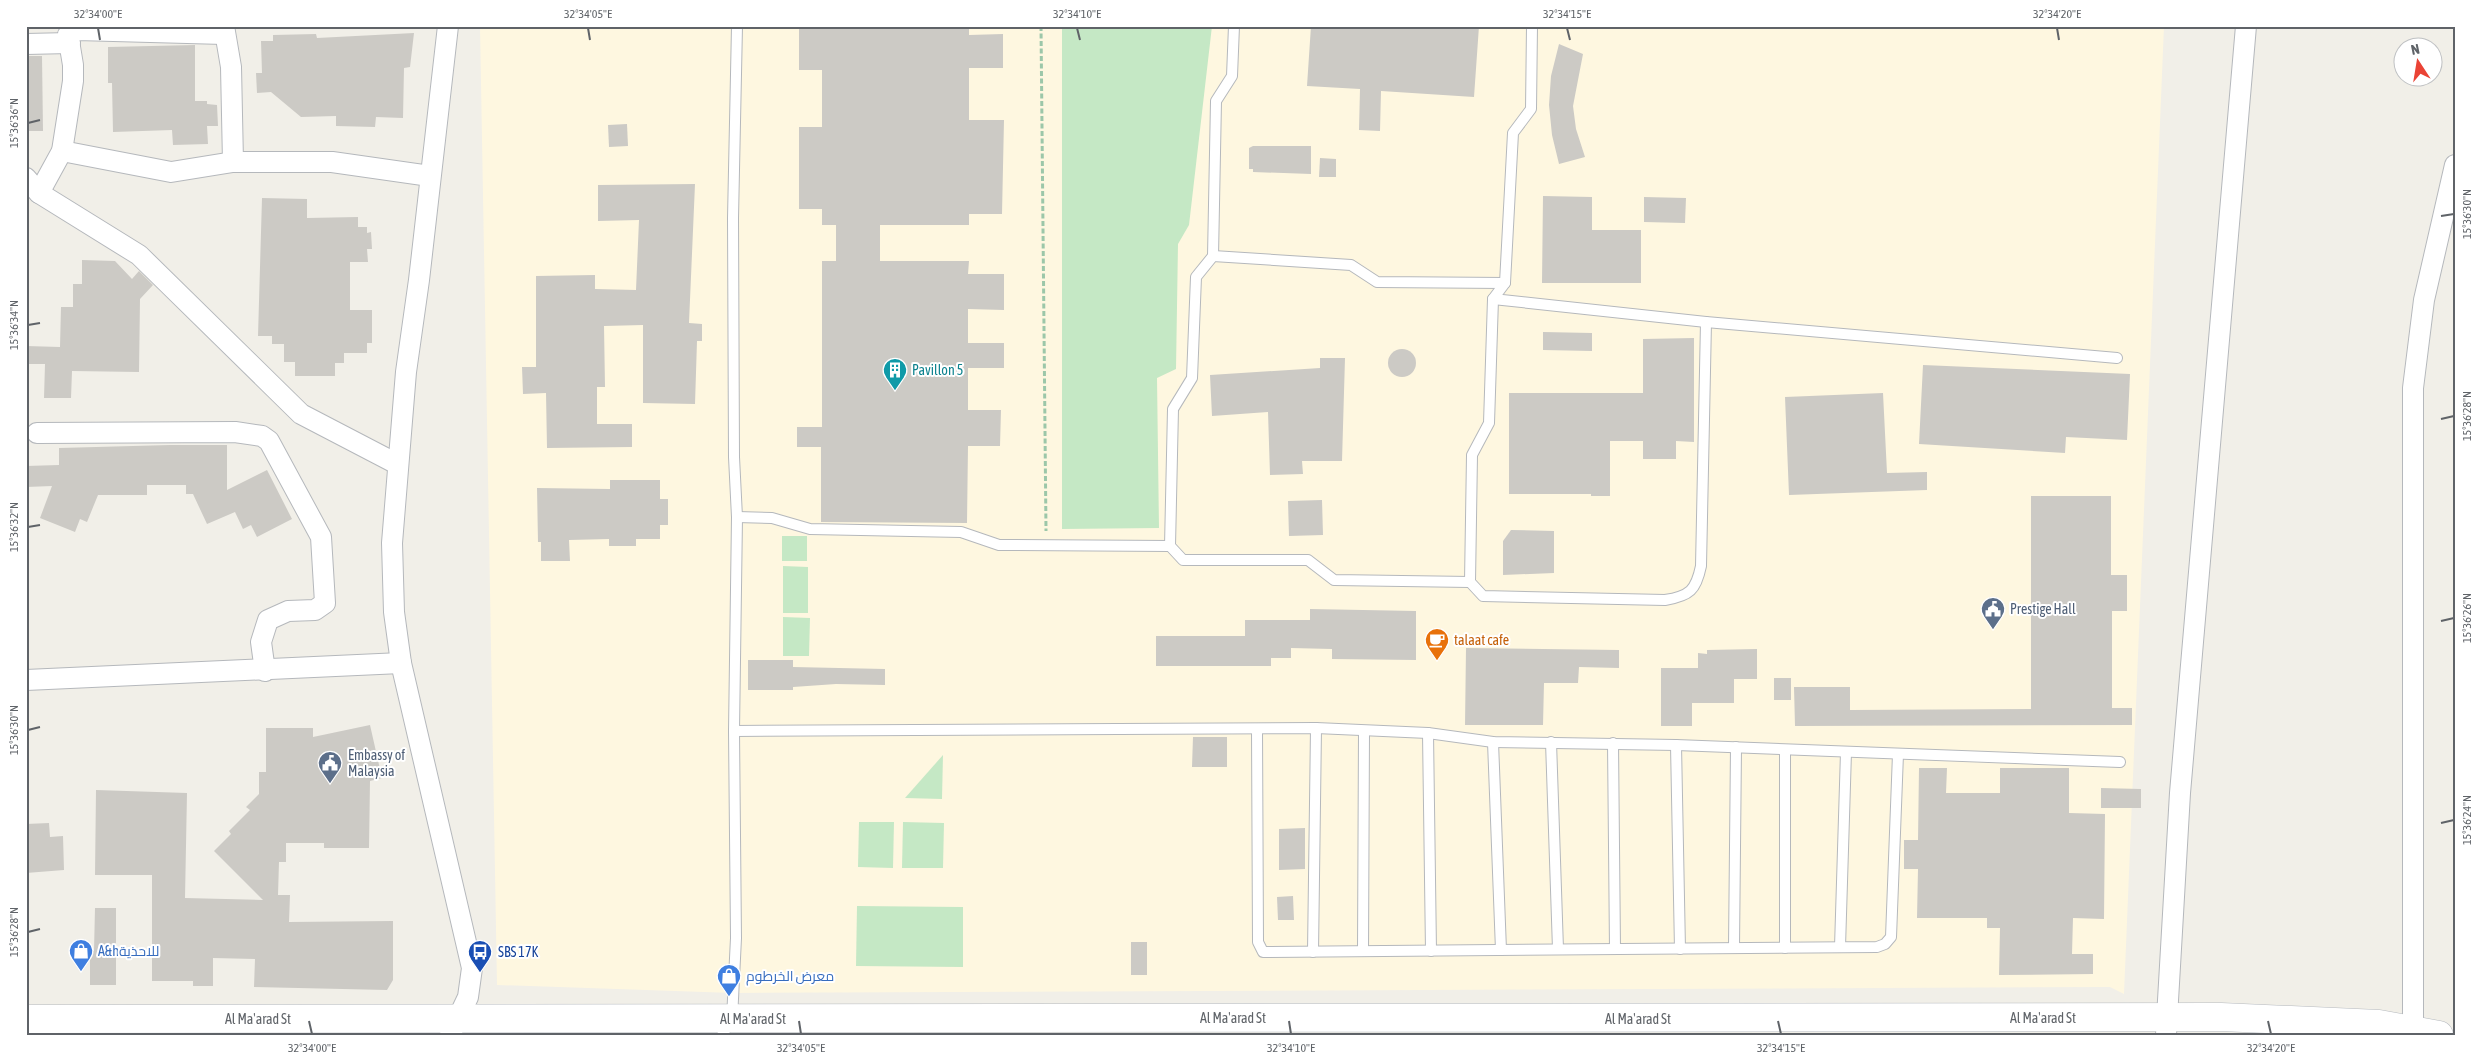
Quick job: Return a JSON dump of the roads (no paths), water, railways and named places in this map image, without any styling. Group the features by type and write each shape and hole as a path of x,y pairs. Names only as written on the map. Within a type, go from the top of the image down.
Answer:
{"main road":[{"name":"Al Ma'arad St","path":"26,1019 56,1027 2276,1026 2426,1033"}],"street":[{"path":"448,26 406,372 392,543 394,612 401,663 471,955 472,980 455,1027"},
{"path":"2166,1027 2180,793 2246,26"},
{"path":"233,162 232,67 224,30 77,30 68,35 73,65 73,82 62,151 32,185 139,255 301,414 397,464"},
{"path":"26,44 70,43"},
{"path":"62,151 171,172 233,162 332,162 430,176"},
{"path":"2426,1033 2413,388 2424,300 2455,165"},
{"path":"37,433 235,432 262,436 270,441 321,537 325,603 315,610 288,611 268,620 261,642 265,671"},
{"path":"26,680 265,671 401,663"}],"lane":[{"path":"727,1027 736,938 734,731 737,517 733,238 737,26"},
{"path":"1234,26 1232,76 1216,101 1213,256 1196,277 1192,378 1173,409 1170,546 1183,560 1308,560 1334,580 1470,582"},
{"path":"1532,26 1531,109 1514,132 1505,283 1493,299 1489,423 1472,455 1470,582 1483,596 1665,600 1689,593 1698,582 1702,566 1706,322"},
{"path":"1213,256 1351,264 1377,282 1505,283"},
{"path":"1493,299 1706,322 2117,358"},
{"path":"737,517 772,518 810,529 961,532 998,545 1170,546"},
{"path":"734,731 1316,728 1428,733 1493,742 1676,745 2120,762"},
{"path":"1313,952 1316,728"},
{"path":"1257,729 1258,942 1263,952 1877,947 1884,944 1891,937 1898,754"},
{"path":"1363,951 1364,731"},
{"path":"1428,733 1431,951"},
{"path":"1493,742 1501,950"},
{"path":"1551,742 1558,949"},
{"path":"1613,744 1615,949"},
{"path":"1676,745 1680,949"},
{"path":"1734,948 1736,747"},
{"path":"1785,750 1785,948"},
{"path":"1840,947 1846,752"}],"place":[{"name":"Pavillon 5","path":"895,391"},
{"name":"Prestige Hall","path":"1993,630"},
{"name":"talaat cafe","path":"1437,661"},
{"name":"Embassy of Malaysia","path":"330,784"},
{"name":"A&hللاحذية","path":"81,972"},
{"name":"SBS 17K","path":"480,973"},
{"name":"معرض الخرطوم","path":"729,997"}]}
